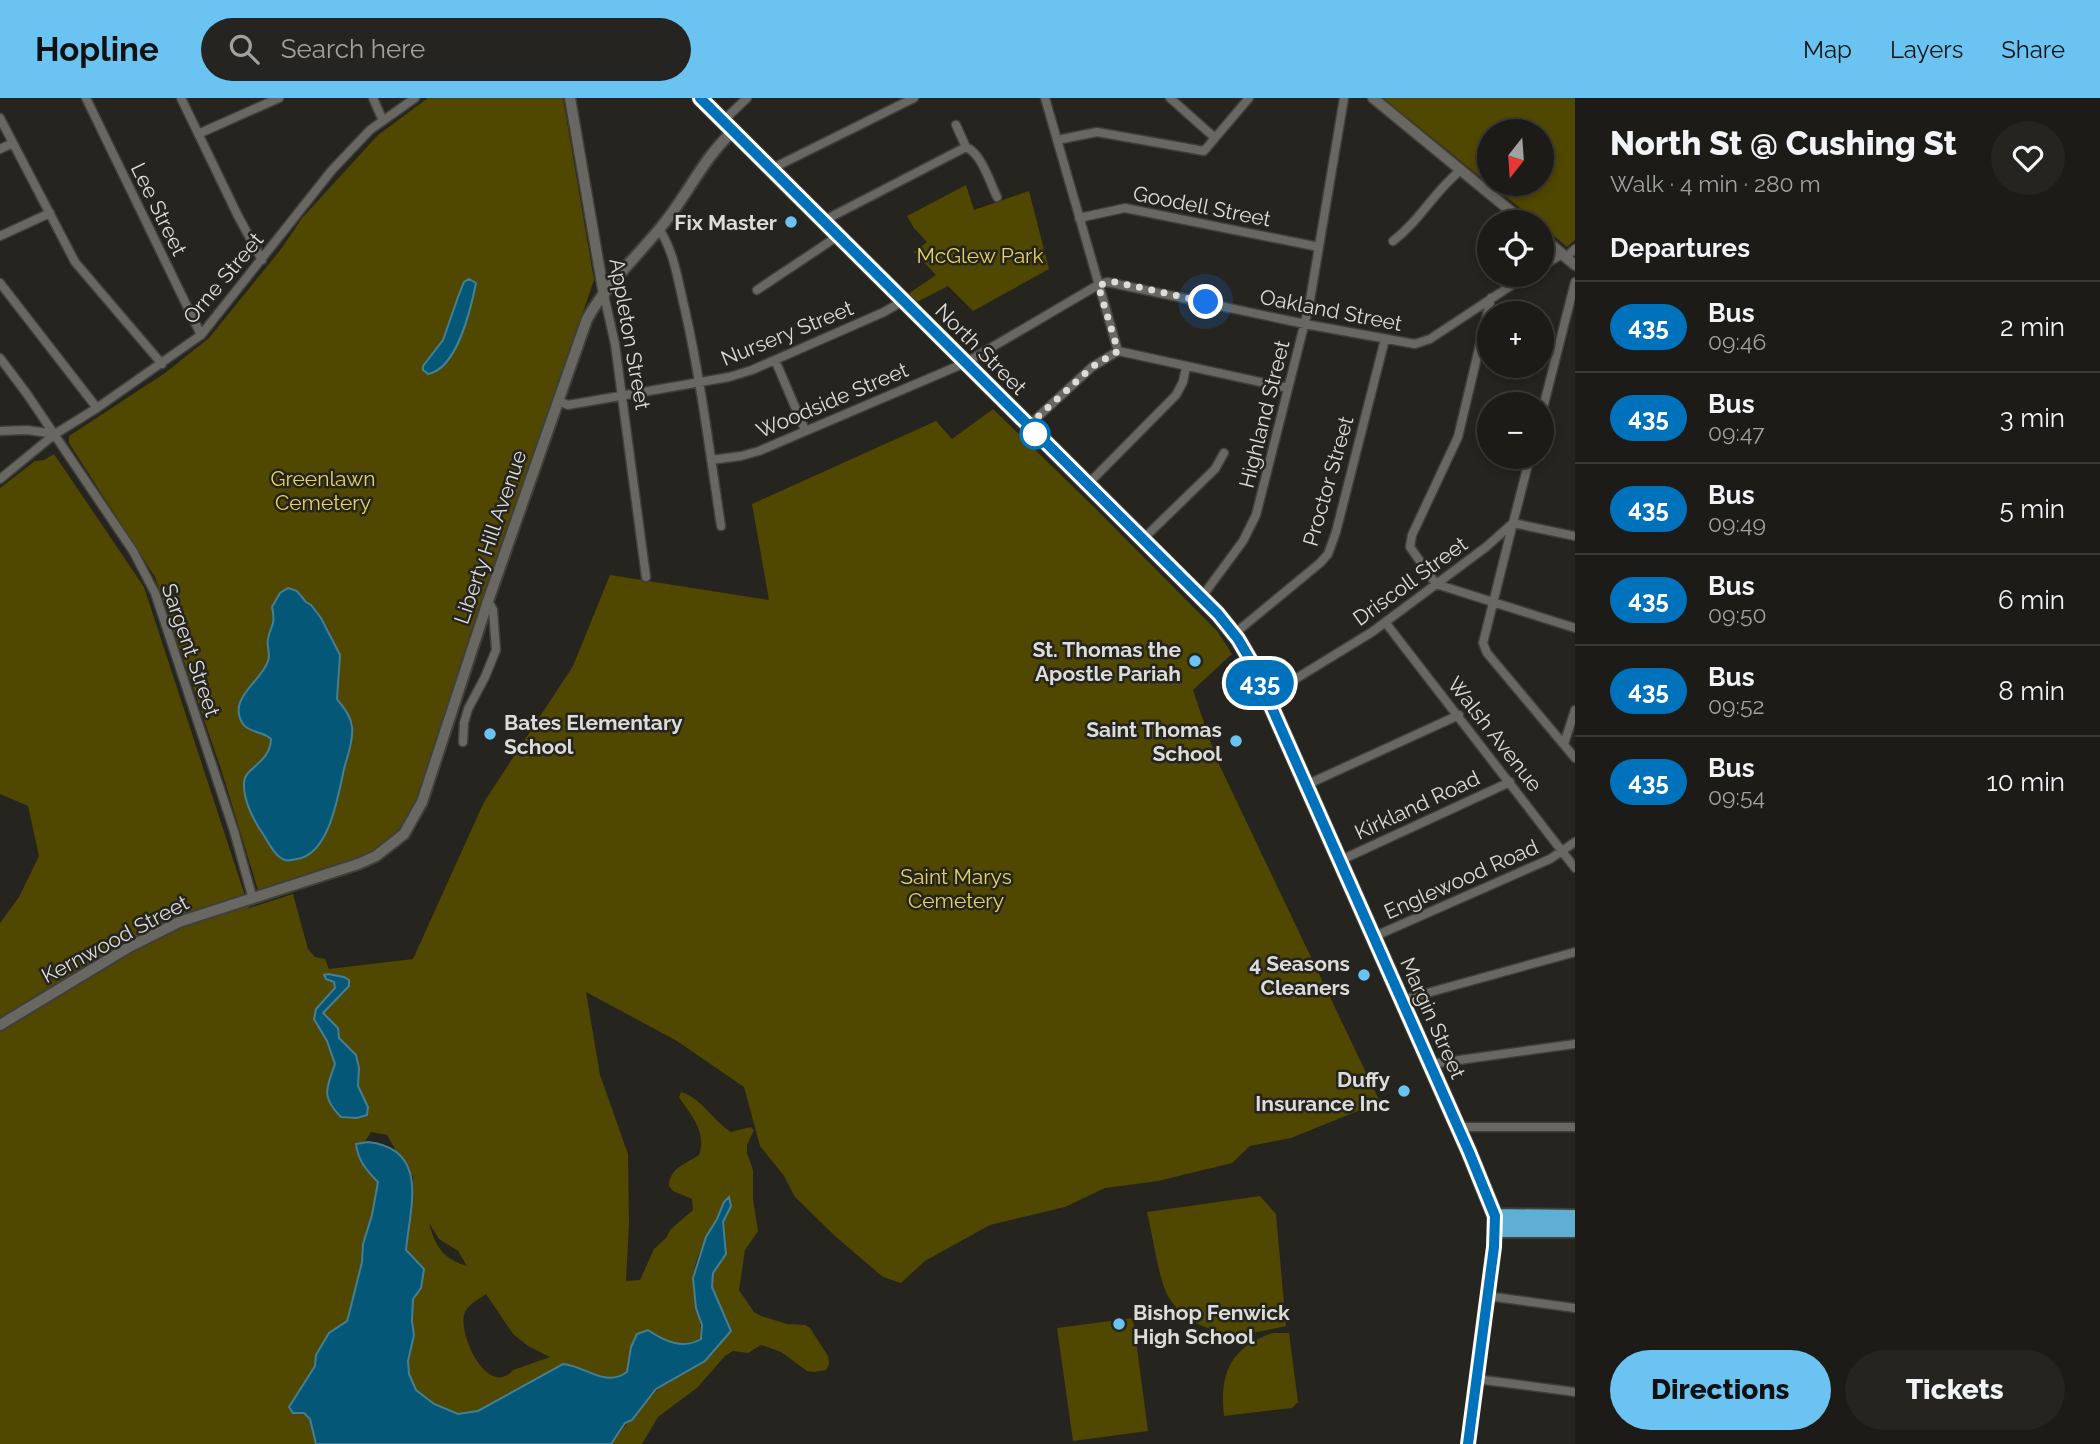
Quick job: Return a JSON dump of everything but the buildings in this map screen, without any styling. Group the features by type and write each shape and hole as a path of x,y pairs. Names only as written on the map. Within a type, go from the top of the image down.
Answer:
{"highway":[{"name":"North Street","path":"700,98 1233,632"},
{"name":"Margin Street","path":"1233,632 1252,663 1459,1127 1496,1223"},
{"path":"1496,1223 1575,1217"},
{"path":"1496,1223 1575,1230"}],"main road":[{"name":"Liberty Hill Avenue","path":"252,897 376,856 410,827 429,784 488,601 583,327 604,295 659,229 728,126"},
{"name":"Kernwood Street","path":"0,1025 130,947 169,927 252,897"},
{"name":"Margin Street","path":"1468,1444 1496,1223"}],"street":[{"name":"Lee Street","path":"86,98 201,335"},
{"path":"181,98 262,260"},
{"path":"198,134 279,98"},
{"path":"373,98 383,121"},
{"name":"Orne Street","path":"0,479 55,435 201,335 332,170 354,146 415,98"},
{"name":"Appleton Street","path":"570,98 615,344 646,577"},
{"path":"728,126 747,98"},
{"path":"771,169 914,98"},
{"path":"1045,98 1118,351"},
{"path":"1170,98 1215,138"},
{"path":"1057,140 1104,132 1204,151 1249,98"},
{"name":"Highland Street","path":"1201,598 1253,524 1305,324 1343,98"},
{"path":"1373,98 1509,210"},
{"path":"0,118 75,262 162,364"},
{"path":"956,125 966,147 971,149 979,161 997,197"},
{"path":"0,149 13,143"},
{"path":"823,221 966,147"},
{"path":"1393,241 1403,234 1439,191 1461,170"},
{"name":"Goodell Street","path":"1079,218 1125,208 1319,247"},
{"path":"0,236 50,213"},
{"path":"659,229 671,249 699,382 721,526"},
{"path":"757,290 838,236"},
{"path":"1554,247 1575,265"},
{"path":"1554,261 1575,249"},
{"name":"Oakland Street","path":"1098,285 1115,282 1305,324 1420,343 1508,287"},
{"path":"1547,392 1575,282"},
{"path":"0,283 97,408"},
{"path":"965,363 1098,285"},
{"path":"1491,298 1458,437 1410,541 1413,552 1436,584 1575,628"},
{"name":"Nursery Street","path":"558,401 568,405 729,377 775,360 884,312 902,301"},
{"name":"Proctor Street","path":"1233,632 1311,571 1328,554 1385,339"},
{"path":"1028,426 1092,367 1118,351 1288,388"},
{"name":"Sargent Street","path":"0,358 133,551 155,593 234,831 252,897"},
{"path":"775,360 805,430"},
{"name":"Woodside Street","path":"711,460 749,454 965,363"},
{"path":"1087,485 1176,395 1183,382 1186,367"},
{"path":"0,431 27,430 55,435"},
{"path":"1142,540 1215,468 1224,453"},
{"path":"1527,469 1484,637 1484,648 1575,758"},
{"path":"1513,523 1575,536"},
{"name":"Driscoll Street","path":"1266,697 1385,622 1486,547 1513,523"},
{"path":"463,742 467,709 496,650 494,610 488,601"},
{"name":"Walsh Avenue","path":"1385,622 1575,868"},
{"path":"1564,744 1575,710"},
{"path":"1306,785 1459,715"},
{"name":"Kirkland Road","path":"1339,861 1510,782"},
{"name":"Englewood Road","path":"1373,937 1562,852 1575,842"},
{"path":"1402,1000 1575,952"},
{"path":"1430,1064 1575,1044"},
{"path":"1459,1127 1575,1127"},
{"path":"1488,1296 1575,1308"},
{"path":"1476,1379 1575,1392"}],"green space":[{"name":"Greenlawn Cemetery","path":"428,98 563,98 594,280 412,814 394,839 370,855 258,890 222,772 155,577 69,443 69,436 165,373 209,338 281,249 302,218 378,135"},
{"path":"1383,98 1575,98 1575,240 1567,247 1554,236 1554,210 1522,210 1505,196 1554,196 1554,119 1477,119 1477,174"},
{"name":"McGlew Park","path":"966,185 974,210 1029,191 1049,269 973,311 948,286 917,302 908,294 936,275 914,252 927,242 907,216"},
{"name":"Saint Marys Cemetery","path":"993,409 1218,632 1232,654 1193,690 1216,758 1380,1102 1291,1138 1250,1146 1232,1163 1158,1181 1105,1188 1065,1207 990,1225 925,1261 901,1283 883,1277 795,1197 784,1176 760,1146 744,1087 677,1041 586,992 600,1075 628,1154 629,1224 626,1281 640,1280 654,1249 671,1229 693,1210 692,1199 673,1191 669,1186 675,1171 699,1155 701,1147 699,1131 693,1117 679,1097 681,1092 689,1095 731,1132 751,1127 754,1130 747,1145 747,1153 753,1170 753,1199 758,1231 745,1250 739,1290 754,1312 761,1316 810,1328 828,1356 829,1364 826,1370 807,1371 781,1352 761,1345 748,1353 733,1351 725,1356 697,1388 658,1417 642,1444 611,1444 652,1395 727,1320 712,1287 713,1273 726,1254 723,1222 731,1206 724,1202 694,1269 693,1286 701,1338 694,1342 674,1343 648,1330 631,1347 627,1372 619,1376 603,1377 564,1364 478,1411 458,1414 433,1404 416,1390 409,1374 408,1361 414,1335 413,1299 421,1288 424,1269 406,1251 413,1177 402,1158 391,1149 395,1149 387,1135 371,1132 364,1143 360,1159 378,1182 347,1321 329,1334 316,1355 316,1366 295,1396 310,1419 316,1444 0,1444 0,923 19,897 39,856 28,806 0,794 0,488 35,461 44,460 54,454 144,587 249,908 293,894 308,949 315,957 325,959 329,969 413,959 484,802 573,666 610,575 769,600 752,504 936,421 952,439","holes":["429,1223 439,1239 458,1251 467,1266 452,1260 441,1251","486,1294 513,1334 528,1346 550,1357 513,1370 503,1377 494,1376 484,1370 470,1347 463,1321 467,1309"]},
{"path":"1260,1196 1276,1214 1286,1326 1242,1334 1207,1328 1181,1312 1168,1296 1159,1269 1147,1212"},
{"path":"1133,1318 1148,1431 1073,1441 1057,1328"},
{"path":"1273,1333 1289,1333 1298,1402 1292,1408 1224,1416 1224,1387 1231,1364 1247,1346"}],"water":[{"path":"469,279 476,283 455,350 438,370 428,374 423,370 423,366 443,340 464,282"},
{"path":"288,588 297,591 311,605 321,618 340,655 337,699 349,716 352,732 335,808 324,836 308,855 289,860 278,856 257,825 244,790 245,778 266,754 271,739 246,727 239,715 242,698 268,661 269,634 273,622 272,607 280,593"},
{"path":"324,975 349,980 349,986 323,1013 338,1028 339,1038 356,1055 359,1068 358,1086 368,1107 367,1115 357,1118 341,1117 328,1097 328,1086 335,1064 327,1041 314,1019 316,1009 335,988 334,982 326,979"},
{"path":"368,1142 388,1147 401,1156 412,1182 406,1250 424,1269 421,1288 413,1299 414,1335 408,1361 409,1374 416,1390 434,1404 458,1414 478,1411 563,1364 603,1377 619,1376 627,1372 631,1347 637,1334 648,1330 674,1343 687,1344 701,1339 702,1325 696,1308 693,1278 706,1237 729,1197 731,1206 723,1222 726,1254 713,1273 712,1287 731,1331 705,1361 656,1389 632,1420 625,1423 611,1444 316,1444 310,1419 304,1413 293,1413 289,1407 315,1366 316,1355 329,1333 347,1321 378,1182 364,1165 357,1150 356,1144"}],"bus line":[{"name":"435","path":"700,98 1218,614 1252,663 1486,1190 1495,1216 1494,1247 1468,1444"}],"place":[{"name":"Fix Master","path":"791,222"},
{"name":"St. Thomas the Apostle Pariah","path":"1195,661"},
{"name":"Bates Elementary School","path":"490,734"},
{"name":"Saint Thomas School","path":"1236,741"},
{"name":"4 Seasons Cleaners","path":"1364,975"},
{"name":"Duffy Insurance Inc","path":"1404,1091"},
{"name":"Bishop Fenwick High School","path":"1119,1324"}],"route":[{"path":"1035,434 1028,426 1092,367 1118,351 1098,285 1115,282 1206,302"}]}
